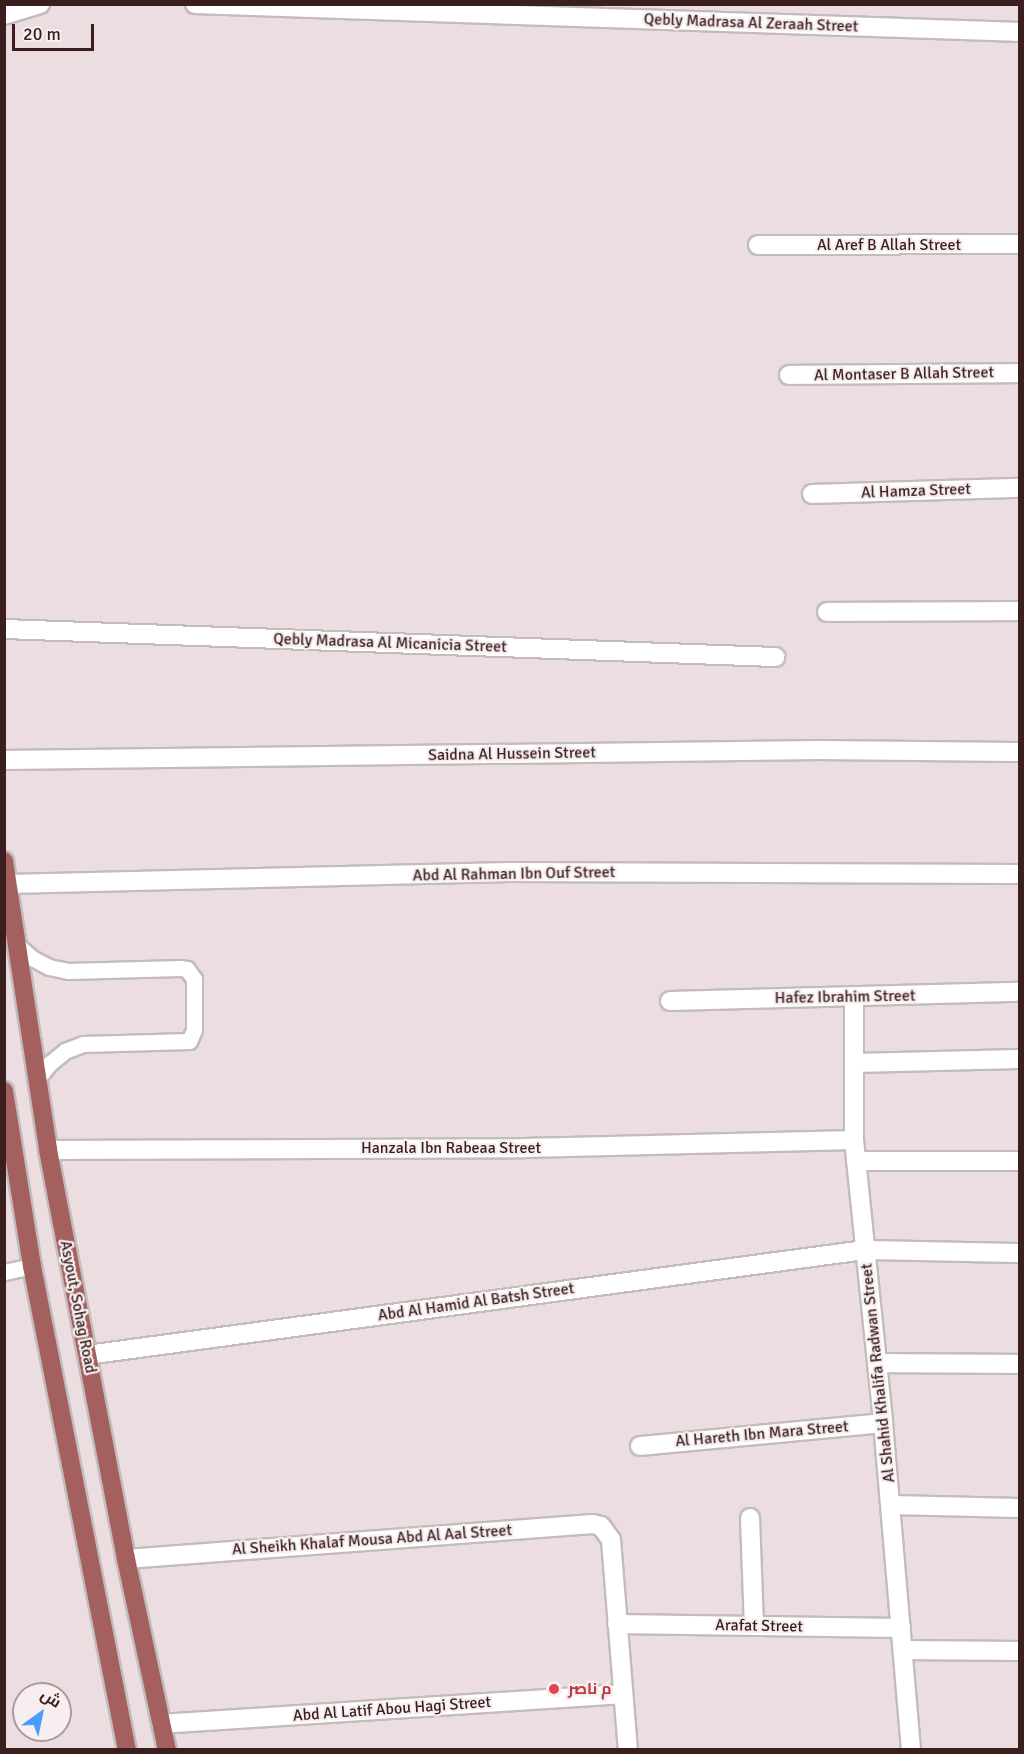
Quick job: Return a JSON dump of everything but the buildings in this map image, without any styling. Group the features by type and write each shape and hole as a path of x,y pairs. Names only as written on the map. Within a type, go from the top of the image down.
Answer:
{"main road":[{"name":"Asyout, Sohag Road","path":"4,861 48,1150 126,1559 167,1749"},
{"path":"4,1091 32,1266 127,1749"}],"street":[{"path":"4,15 40,4"},
{"name":"Qebly Madrasa Al Zeraah Street","path":"195,4 1020,32"},
{"name":"Al Aref B Allah Street","path":"758,245 1020,244"},
{"name":"Al Montaser B Allah Street","path":"789,375 1020,373"},
{"name":"Al Hamza Street","path":"812,494 1020,488"},
{"path":"827,612 1020,611"},
{"name":"Qebly Madrasa Al Micanicia Street","path":"4,629 775,657"},
{"name":"Saidna Al Hussein Street","path":"4,760 819,750 1020,752"},
{"name":"Abd Al Rahman Ibn Ouf Street","path":"8,884 509,872 1020,874"},
{"name":"Hafez Ibrahim Street","path":"670,1001 1020,993"},
{"name":"Al Shahid Khalifa Radwan Street","path":"854,996 854,1140 891,1505 911,1749"},
{"path":"854,1063 1020,1059"},
{"name":"Hanzala Ibn Rabeaa Street","path":"48,1150 512,1148 854,1140"},
{"path":"856,1161 1020,1161"},
{"name":"Abd Al Hamid Al Batsh Street","path":"87,1355 865,1250 1020,1253"},
{"path":"877,1363 1020,1364"},
{"name":"Al Hareth Ibn Mara Street","path":"640,1446 883,1423"},
{"path":"891,1505 1020,1508"},
{"path":"750,1518 754,1626"},
{"name":"Al Sheikh Khalaf Mousa Abd Al Aal Street","path":"126,1559 593,1524 601,1526 611,1540 617,1624"},
{"path":"617,1624 628,1749"},
{"name":"Arafat Street","path":"617,1624 901,1628"},
{"path":"903,1650 1020,1651"},
{"name":"Abd Al Latif Abou Hagi Street","path":"161,1724 623,1694"}],"lane":[{"path":"16,945 32,958 49,967 68,971 180,968 187,969 194,979 194,1030 189,1041 83,1044 65,1051 50,1063 38,1078"},
{"path":"4,1272 32,1266"}],"place":[{"name":"م ناصر","path":"554,1689"}]}
